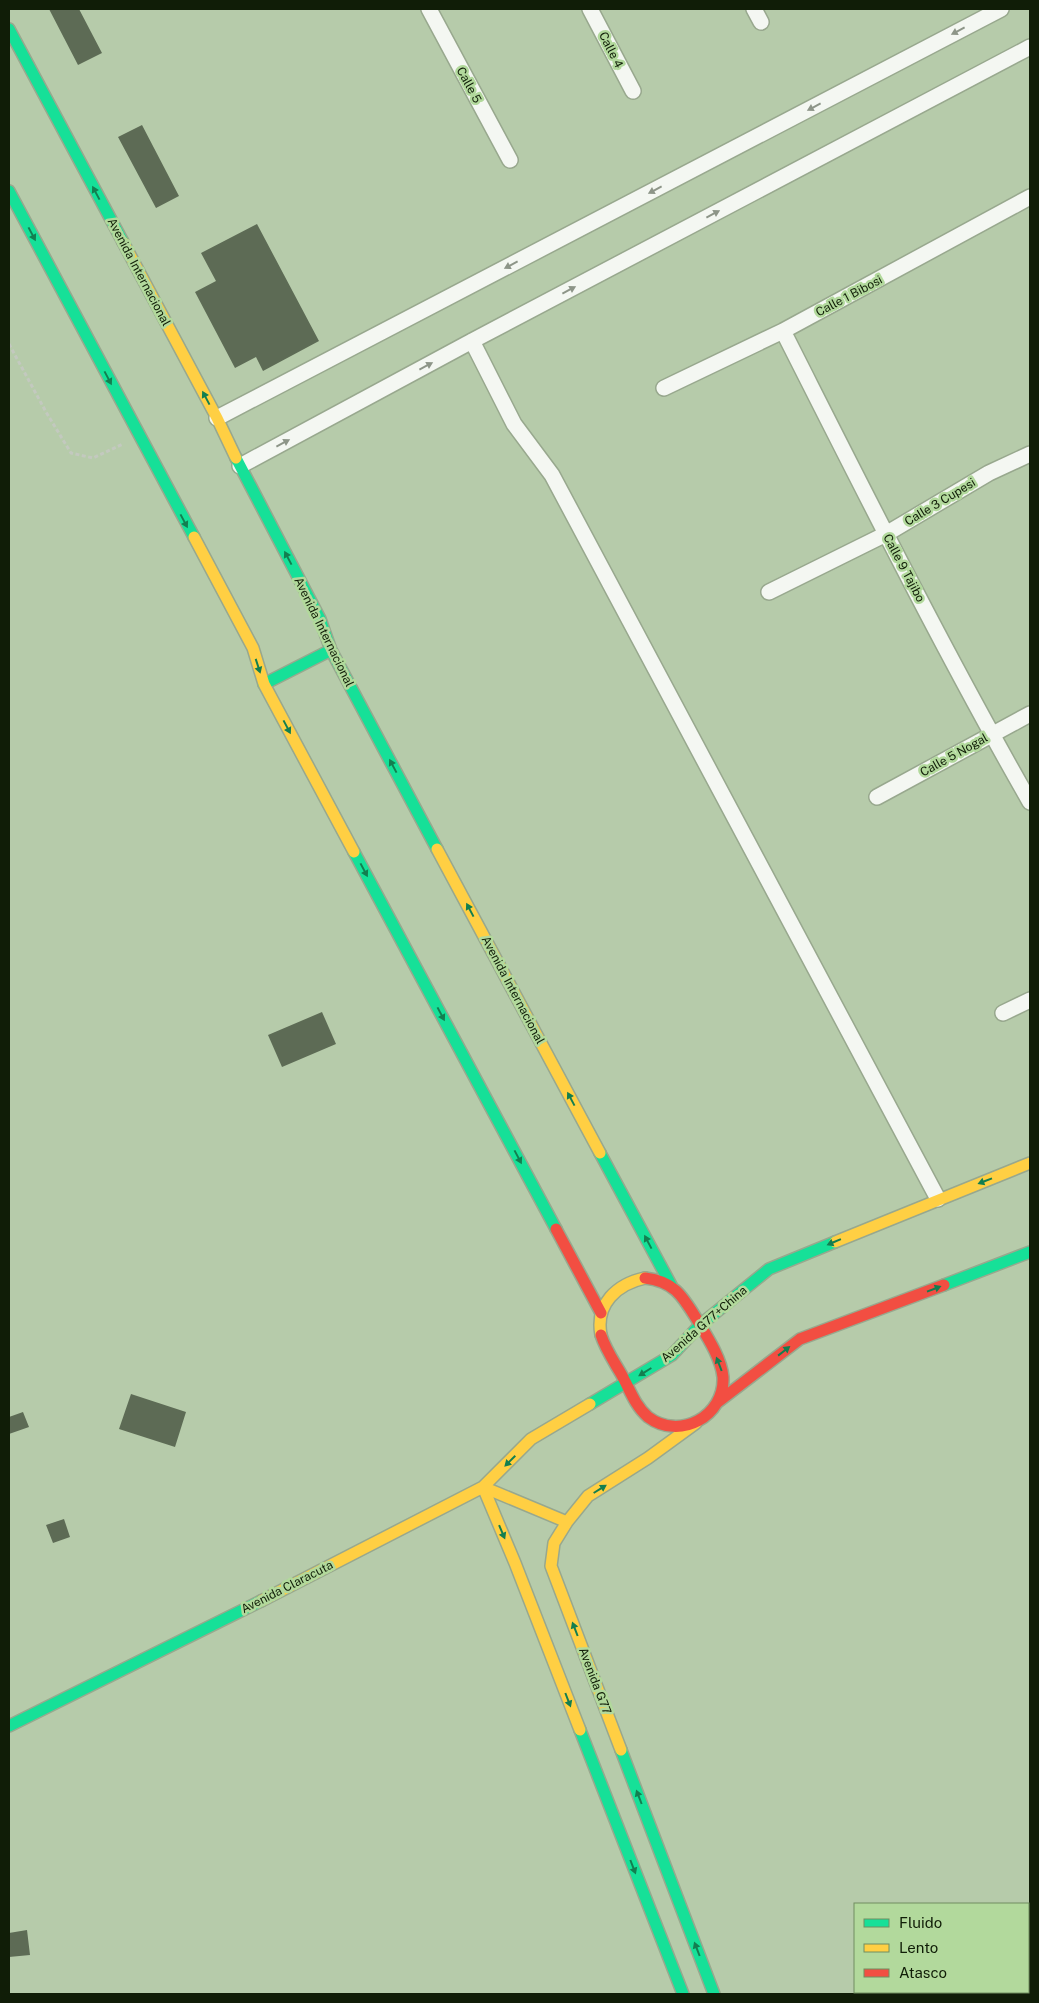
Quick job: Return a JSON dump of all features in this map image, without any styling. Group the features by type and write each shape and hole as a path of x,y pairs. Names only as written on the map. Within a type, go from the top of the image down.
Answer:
{"main road":[{"name":"Avenida Internacional","path":"9,29 217,418 320,619 330,650 671,1285"},
{"path":"9,191 252,648 264,684 601,1313"},
{"path":"264,684 330,650"},
{"name":"Avenida G77+China","path":"484,1487 530,1439 626,1384 672,1355 699,1326 769,1269 938,1199 1030,1164"},
{"path":"718,1402 800,1339 1030,1252"},
{"path":"696,1423 681,1427 665,1426 651,1419 640,1408 626,1384 605,1344 600,1328 601,1313 607,1298 618,1287 632,1280 652,1278 671,1285 682,1294 722,1372 723,1387 718,1402"},
{"name":"Avenida G77","path":"714,1994 551,1566 554,1543 567,1522 588,1496 648,1458 709,1415 718,1402"},
{"path":"484,1487 567,1522"},
{"path":"484,1487 682,1994"},
{"name":"Avenida Claracuta","path":"9,1726 484,1487"}],"street":[{"name":"Calle 5","path":"429,9 510,160"},
{"name":"Calle 4","path":"590,9 633,91"},
{"path":"217,418 1001,9"},
{"path":"240,466 1030,47"},
{"name":"Calle 1 Bibosi","path":"664,388 783,331 1030,197"},
{"name":"Calle 9 Tajibo","path":"783,331 886,534 991,734 1030,802"},
{"path":"472,342 514,424 552,475 938,1199"},
{"name":"Calle 3 Cupesi","path":"770,592 886,534 989,473 1030,454"},
{"name":"Calle 5 Nogal","path":"877,797 1030,714"},
{"path":"1003,1013 1030,1000"}],"path":[{"path":"9,344 71,453 92,458 139,436"}],"building":[{"path":"49,9 79,9 102,53 78,65"},
{"path":"142,125 179,196 156,208 118,137"},
{"path":"257,224 319,341 263,371 256,357 235,368 195,292 216,281 201,253"},
{"path":"322,1012 336,1044 282,1067 268,1035"},
{"path":"131,1394 186,1412 175,1447 119,1429"},
{"path":"23,1412 29,1427 9,1434 9,1417"},
{"path":"64,1519 70,1537 53,1543 46,1525"},
{"path":"27,1930 30,1955 9,1957 9,1933"}],"traffic: fast":[{"path":"9,29 123,242"},
{"path":"9,191 194,537"},
{"path":"236,458 320,619 331,650 437,849"},
{"path":"264,684 331,650"},
{"path":"354,852 556,1229"},
{"path":"600,1153 671,1285"},
{"path":"590,1404 672,1355 699,1326 769,1269 835,1242"},
{"path":"944,1285 1030,1252"},
{"path":"9,1726 261,1601"},
{"path":"580,1730 683,1994"},
{"path":"621,1750 714,1994"}],"traffic: slow":[{"path":"123,242 217,418 236,458"},
{"path":"194,537 253,648 264,684 354,852"},
{"path":"437,849 600,1153"},
{"path":"835,1242 1030,1163"},
{"path":"601,1335 601,1314 610,1297 625,1285 645,1278"},
{"path":"580,1730 515,1563 483,1487 531,1439 590,1404"},
{"path":"621,1750 551,1566 554,1543 567,1522 588,1496 648,1458 696,1423"},
{"path":"261,1601 483,1487 567,1522"}],"traffic: jam":[{"path":"556,1229 601,1313"},
{"path":"601,1335 635,1401 648,1417 660,1424 686,1425 698,1421 709,1413 717,1403 722,1391 722,1369 708,1339 686,1302 676,1290 663,1282 645,1278"},
{"path":"718,1402 800,1339 944,1285"}]}
